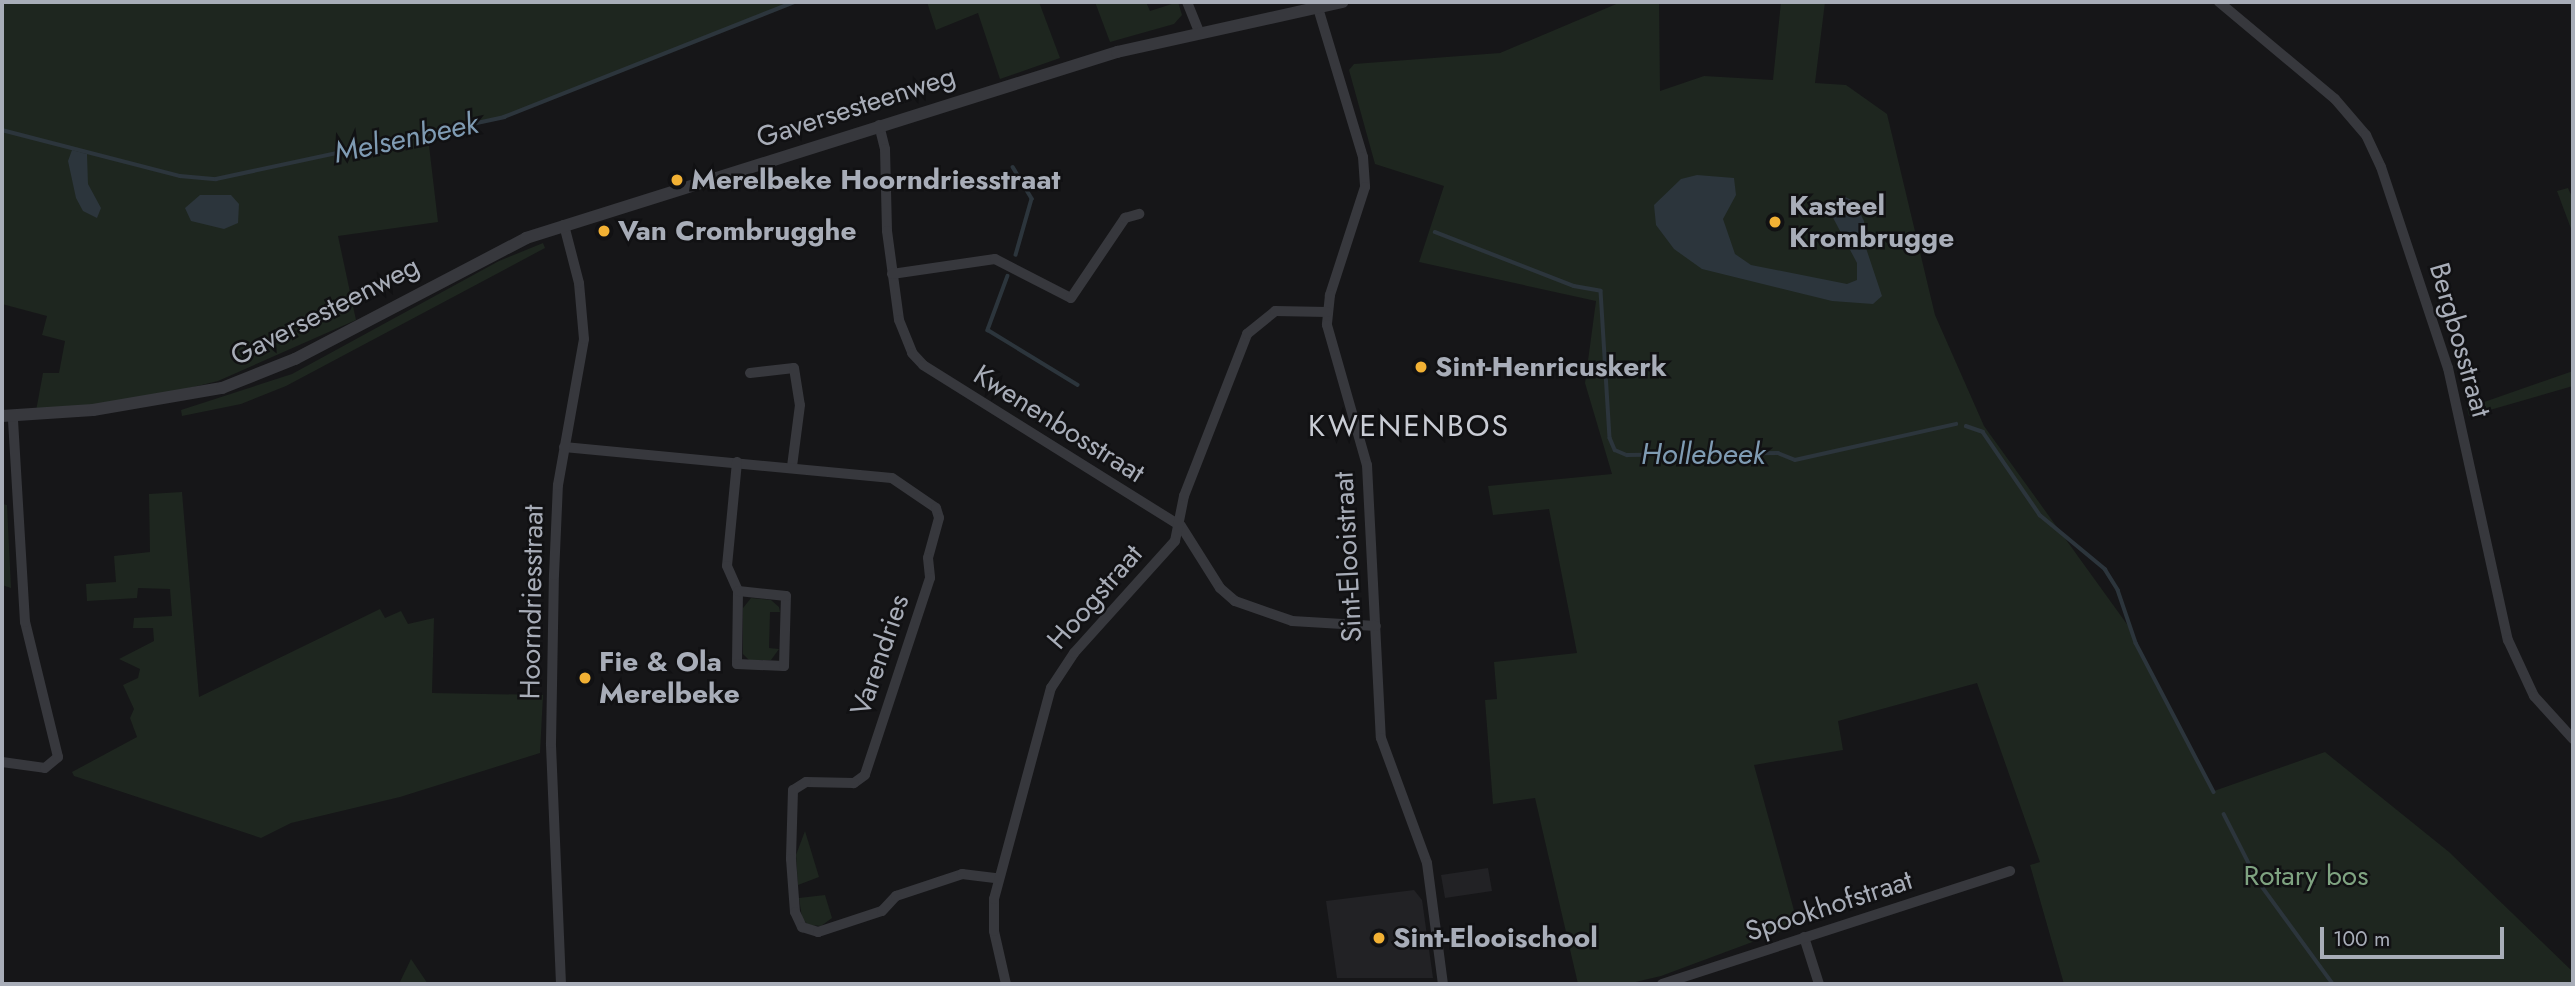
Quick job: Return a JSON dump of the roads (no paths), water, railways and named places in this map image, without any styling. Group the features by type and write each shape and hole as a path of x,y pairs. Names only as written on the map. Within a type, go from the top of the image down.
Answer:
{"street":[{"path":"1186,2 1199,32"},
{"name":"Gaversesteenweg","path":"7,416 193,396 244,381 295,359 478,259 564,225 1117,52 1343,2"},
{"name":"Bergbosstraat","path":"2219,2 2335,99 2366,135 2381,167 2448,369 2508,640 2534,695 2573,739"},
{"name":"Sint-Elooistraat","path":"1318,8 1364,171 1362,200 1327,312 1331,343 1367,465 1381,738 1427,863 1443,984"},
{"name":"Kwenenbosstraat","path":"879,125 885,149 892,275 904,336 923,365 1181,526 1220,588 1247,608 1317,625 1376,626"},
{"path":"892,275 995,259 1071,298 1125,218 1139,214"},
{"name":"Hoorndriesstraat","path":"561,984 551,743 554,575 564,447 584,339 579,283 564,225"},
{"name":"Hoogstraat","path":"1006,984 994,931 997,878 1051,688 1074,653 1175,541 1181,526 1184,496 1247,334 1275,311 1327,312"},
{"path":"750,373 794,368 800,405 792,467"},
{"path":"2,762 45,768 58,757 25,622 7,416"},
{"name":"Varendries","path":"564,447 892,478 936,508 939,518 928,558 930,578 865,775 854,783 806,782 793,790 791,859 797,920 809,931 818,932 882,911 896,896 962,874 997,878"},
{"path":"737,462 727,566 738,591 737,664 785,666 786,596 738,591"},
{"name":"Spookhofstraat","path":"1662,984 2010,871"},
{"path":"1804,937 1819,984"}],"waterway":[{"name":"Melsenbeek","path":"2,130 180,176 216,179 504,117 795,2"},
{"path":"1013,167 1032,199 1016,255"},
{"name":"Hollebeek","path":"1435,232 1574,286 1601,291 1610,438 1615,450 1627,455 1778,453 1795,460 1956,424"},
{"path":"1008,276 988,330 1078,385"},
{"name":"Hollebeek","path":"1966,426 1983,432 2040,515 2105,569 2118,590 2136,643 2214,792"},
{"name":"Hollebeek","path":"2224,814 2258,881 2333,984"}],"place":[{"name":"Merelbeke Hoorndriesstraat","path":"677,180"},
{"name":"Kasteel Krombrugge","path":"1775,222"},
{"name":"Van Crombrugghe","path":"604,231"},
{"name":"Sint-Henricuskerk","path":"1421,367"},
{"name":"Fie & Ola Merelbeke","path":"585,678"},
{"name":"Sint-Elooischool","path":"1379,938"}],"district":[{"name":"KWENENBOS","path":"1409,426"}],"park label":[{"name":"Rotary bos","path":"2306,876"}]}
